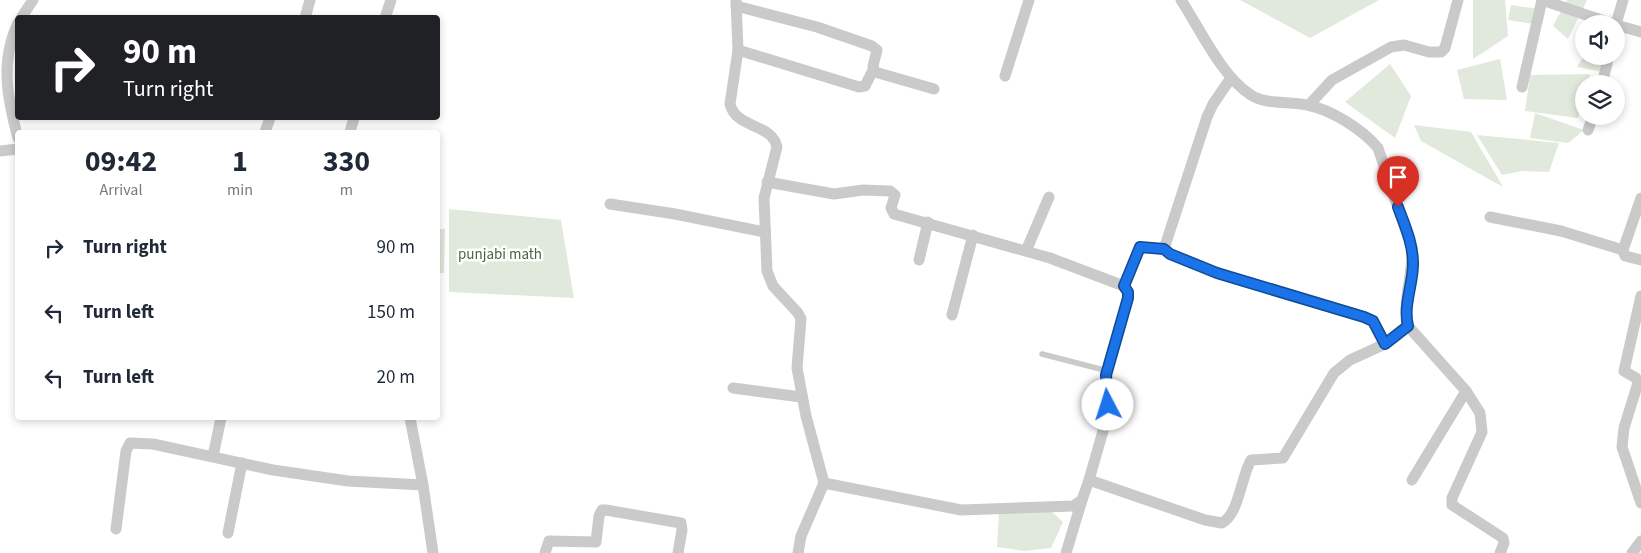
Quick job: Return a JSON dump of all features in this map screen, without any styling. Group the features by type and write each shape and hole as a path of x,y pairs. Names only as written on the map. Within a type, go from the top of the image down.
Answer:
{"street":[{"path":"23,15 33,0"},
{"path":"306,15 310,0"},
{"path":"386,15 391,0"},
{"path":"1005,76 1029,0"},
{"path":"1181,0 1231,78 1252,96 1309,105 1339,118 1370,138 1383,158 1412,248 1413,266 1405,316 1408,326 1466,391 1480,413 1482,432 1452,498 1452,506 1503,538 1504,542 1500,553"},
{"path":"1309,105 1332,80 1391,47 1404,45 1429,52 1441,52 1445,48 1458,0"},
{"path":"1522,86 1542,0 1588,15"},
{"path":"1618,15 1623,0"},
{"path":"738,50 859,87 865,86 873,70 877,50 872,46 831,31 736,3 738,50 730,104 732,112 738,118 770,134 776,139 778,147 764,198 768,279 801,319 797,368 801,397 824,483 801,536 798,553"},
{"path":"1625,27 1641,32"},
{"path":"15,29 6,48 3,76 15,139"},
{"path":"873,70 934,89"},
{"path":"1164,249 1206,117 1231,78"},
{"path":"1588,130 1590,125"},
{"path":"0,151 15,149"},
{"path":"767,182 834,194 863,190 890,191 895,195 892,212 1026,251 1124,286 1128,292 1128,298 1108,371 1108,416 1066,553"},
{"path":"1026,251 1049,197"},
{"path":"1641,198 1623,250 1625,256 1641,260"},
{"path":"610,204 675,214 766,232"},
{"path":"1490,217 1561,231 1623,250"},
{"path":"919,260 928,222"},
{"path":"952,315 972,235"},
{"path":"1124,286 1140,247 1164,249 1170,254 1217,273 1364,317 1373,321 1385,344"},
{"path":"1641,296 1624,371 1636,378 1638,384 1624,428 1622,447 1641,503"},
{"path":"1089,480 1205,520 1222,523 1229,517 1234,508 1251,460 1283,458 1334,373 1350,360 1385,344 1408,326"},
{"path":"733,388 801,397"},
{"path":"1412,480 1466,391"},
{"path":"213,456 221,420"},
{"path":"410,420 423,484 433,553"},
{"path":"116,529 126,451 130,443 153,444 242,463 366,484 423,484"},
{"path":"228,532 242,463"},
{"path":"824,483 960,510 1073,506 1082,500"},
{"path":"545,553 549,541 596,542 598,516 602,510 606,510 681,523 682,530 678,553"},
{"path":"1632,553 1641,541"}],"lane":[{"path":"1042,354 1108,371"}],"green space":[{"path":"1240,0 1379,0 1310,38"},
{"path":"1473,0 1505,0 1508,36 1473,59"},
{"path":"1567,0 1587,0 1580,15 1575,15 1575,25 1568,39 1553,26"},
{"path":"1511,5 1539,9 1534,24 1508,20"},
{"path":"1500,59 1507,100 1464,99 1457,70"},
{"path":"1390,64 1411,96 1395,138 1345,102"},
{"path":"1578,65 1605,65 1603,72 1577,67"},
{"path":"1590,74 1575,75 1575,118 1525,111 1530,75"},
{"path":"1535,113 1584,130 1568,143 1530,138"},
{"path":"1414,125 1471,132 1503,187 1421,141"},
{"path":"1477,135 1559,143 1549,172 1522,171 1502,175"},
{"name":"punjabi math","path":"449,209 561,220 574,298 449,292"},
{"path":"440,229 445,229 444,273 440,273"},
{"path":"1051,511 1063,522 1051,548 1025,551 997,547 999,512"}],"route":[{"path":"1108,405 1106,375 1128,298 1128,292 1124,286 1140,247 1164,249 1170,254 1217,273 1364,317 1373,321 1385,344 1408,326 1405,316 1413,266 1412,248 1409,234 1398,207"}]}
